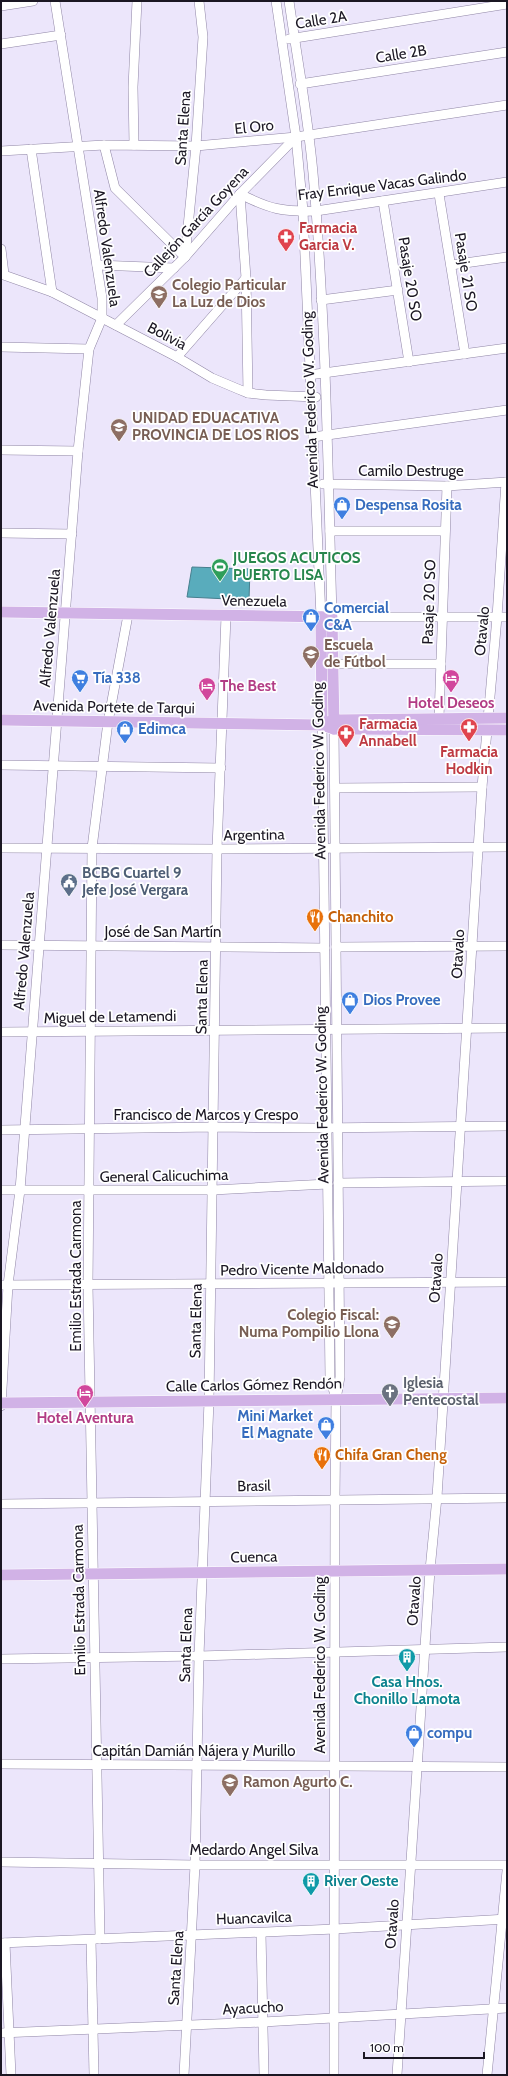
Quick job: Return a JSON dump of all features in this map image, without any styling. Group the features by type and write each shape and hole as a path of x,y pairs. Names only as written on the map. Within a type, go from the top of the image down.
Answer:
{"main road":[{"name":"Venezuela","path":"1,612 326,617"},
{"name":"Avenida Federico W. Goding","path":"326,617 333,664 334,725"},
{"name":"Avenida Federico W. Goding","path":"322,725 326,617"},
{"name":"Avenida Portete de Tarqui","path":"334,725 439,718 507,718"},
{"name":"Avenida Portete de Tarqui","path":"1,720 334,725 507,730"},
{"name":"Calle Carlos Gómez Rendón","path":"1,1404 507,1398"},
{"name":"Cuenca","path":"1,1575 507,1569"}],"street":[{"path":"1,6 33,1"},
{"name":"Alfredo Valenzuela","path":"1,1404 4,1285 20,1190 31,1032 78,451 89,349 102,318 102,298 55,1"},
{"path":"134,145 133,87 137,1"},
{"name":"Santa Elena","path":"185,257 196,146 203,37 199,1"},
{"path":"276,1 282,40"},
{"name":"Avenida Federico W. Goding","path":"289,1 300,84 309,135 316,211 329,484 330,531 326,617"},
{"name":"Calle 2A","path":"282,40 507,4"},
{"path":"1,44 61,35"},
{"name":"Avenida Federico W. Goding","path":"282,40 296,136 303,212 315,484 326,617"},
{"name":"Calle 2B","path":"300,84 507,52"},
{"name":"El Oro","path":"1,151 104,145 196,146 309,135 507,105"},
{"name":"Callejón García Goyena","path":"116,325 185,257 240,194 296,136"},
{"path":"104,145 115,188 185,257"},
{"path":"31,150 52,292"},
{"name":"Fray Enrique Vacas Galindo","path":"240,194 261,205 284,211 303,212 439,194 507,182"},
{"path":"240,194 246,278 248,393"},
{"name":"Pasaje 21 SO","path":"439,194 465,354"},
{"name":"Pasaje 20 SO","path":"383,201 409,362"},
{"path":"1,249 2,274"},
{"path":"451,265 507,257"},
{"path":"97,265 174,268"},
{"name":"Bolivia","path":"2,274 52,292 177,357 212,378 248,393 311,397 325,396"},
{"path":"177,357 246,278"},
{"path":"321,300 398,290"},
{"path":"1,347 89,349"},
{"path":"309,375 507,348"},
{"path":"313,437 507,410"},
{"path":"1,450 78,451"},
{"name":"Camilo Destruge","path":"315,484 447,486 507,482"},
{"name":"Otavalo","path":"397,2075 424,1650 437,1497 442,1398 468,1028 482,787 489,718 507,482"},
{"name":"Pasaje 20 SO","path":"439,718 447,486"},
{"path":"330,531 445,531"},
{"path":"1,533 72,534"},
{"name":"Emilio Estrada Carmona","path":"94,2075 93,2030 99,1864 88,1285 90,1190 88,1129 91,1031 92,848 101,766 128,615"},
{"name":"Santa Elena","path":"184,2075 195,1865 199,1656 204,1573 209,1401 218,850 226,616"},
{"name":"Venezuela","path":"326,617 507,616"},
{"path":"333,664 441,664"},
{"name":"Avenida Federico W. Goding","path":"322,725 325,848 326,1128 330,1378 336,1399"},
{"name":"Avenida Federico W. Goding","path":"334,725 340,1377 336,1399 335,1500 336,1651 334,1766 334,2075"},
{"path":"1,765 220,768"},
{"path":"335,788 482,787"},
{"name":"Argentina","path":"1,848 46,847 218,850 507,846"},
{"name":"José de San Martín","path":"1,945 325,948"},
{"path":"336,947 507,946"},
{"name":"Miguel de Letamendi","path":"1,1032 507,1028"},
{"name":"Francisco de Marcos y Crespo","path":"1,1130 214,1127 337,1128 507,1126"},
{"path":"338,1183 507,1180"},
{"name":"General Calicuchima","path":"1,1190 213,1190 328,1184"},
{"name":"Pedro Vicente Maldonado","path":"4,1285 507,1282"},
{"name":"Brasil","path":"1,1504 335,1500 437,1497 507,1498"},
{"path":"1,1659 199,1656 507,1647"},
{"name":"Capitán Damián Nájera y Murillo","path":"1,1764 507,1767"},
{"name":"Medardo Angel Silva","path":"1,1862 195,1865 507,1865"},
{"path":"487,2075 505,1919 507,1871"},
{"name":"Huancavilca","path":"3,1943 96,1940 192,1934 261,1933 406,1926 505,1919"},
{"path":"261,1933 264,2075"},
{"path":"3,1943 5,2033 11,2075"},
{"name":"Ayacucho","path":"5,2033 93,2030 186,2024 263,2022 507,2008"}],"water":[{"name":"JUEGOS ACUTICOS PUERTO LISA","path":"192,567 250,569 249,600 187,597"}],"place":[{"name":"Farmacia Garcia V.","path":"286,252"},
{"name":"Colegio Particular La Luz de Dios","path":"159,309"},
{"name":"UNIDAD EDUACATIVA PROVINCIA DE LOS RIOS","path":"119,442"},
{"name":"Despensa Rosita","path":"342,520"},
{"name":"JUEGOS ACUTICOS PUERTO LISA","path":"220,582"},
{"name":"Comercial C&A","path":"311,632"},
{"name":"Escuela de Fútbol","path":"311,669"},
{"name":"Tía 338","path":"80,693"},
{"name":"Hotel Deseos","path":"451,693"},
{"name":"The Best","path":"207,701"},
{"name":"Farmacia Hodkin","path":"469,742"},
{"name":"Edimca","path":"125,744"},
{"name":"Farmacia Annabell","path":"346,748"},
{"name":"BCBG Cuartel 9 Jefe José Vergara","path":"69,897"},
{"name":"Chanchito","path":"315,932"},
{"name":"Dios Provee","path":"350,1015"},
{"name":"Colegio Fiscal: Numa Pompilio Llona","path":"392,1339"},
{"name":"Iglesia Pentecostal","path":"390,1407"},
{"name":"Hotel Aventura","path":"85,1408"},
{"name":"Mini Market El Magnate","path":"326,1440"},
{"name":"Chifa Gran Cheng","path":"322,1470"},
{"name":"Casa Hnos. Chonillo Lamota","path":"407,1672"},
{"name":"compu","path":"414,1748"},
{"name":"Ramon Agurto C.","path":"230,1797"},
{"name":"River Oeste","path":"311,1896"}]}
